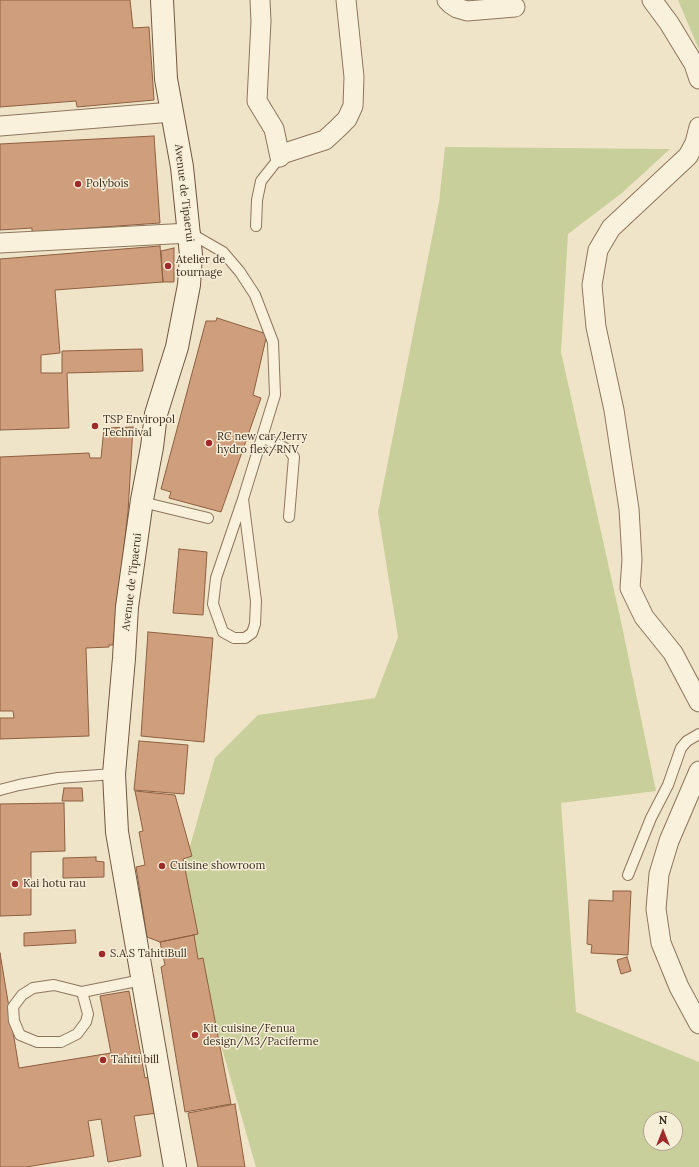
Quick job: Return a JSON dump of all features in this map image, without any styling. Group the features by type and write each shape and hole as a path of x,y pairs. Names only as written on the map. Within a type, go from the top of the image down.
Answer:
{"main road":[{"name":"Avenue de Tipaerui","path":"162,0 166,79 182,167 190,233 191,255 189,284 177,347 156,414 152,447 142,502 127,607 114,774 117,832 174,1167"}],"street":[{"path":"260,0 261,21 257,101 274,129 280,157 282,154 325,140 347,119 353,106 354,77 346,0"},
{"path":"447,0 457,8 467,11 515,7"},
{"path":"652,0 669,23 694,64 699,79"},
{"path":"0,126 172,112"},
{"path":"699,127 695,143 688,156 611,228 598,250 592,285 596,327 614,410 630,509 632,560 630,588 644,617 673,653 699,702"},
{"path":"0,243 190,233"},
{"path":"699,771 669,841 659,874 656,909 661,943 679,986 699,1024"}],"lane":[{"path":"256,226 257,200 261,181 280,157"},
{"path":"190,233 223,252 240,272 255,295 273,342 275,395 243,499 216,578 213,604 223,632 234,638 244,638 252,633 255,624 256,601 243,499"},
{"path":"262,438 289,450 294,457 289,517"},
{"path":"142,502 208,518"},
{"path":"628,875 651,818 668,785 681,748 687,741 699,734"},
{"path":"0,790 58,778 114,774"},
{"path":"82,992 88,1014 86,1022 76,1034 61,1042 37,1042 20,1035 14,1021 13,1007 22,996 33,988 54,985 82,992 142,980"}],"green space":[{"path":"678,0 699,0 699,50"},
{"path":"445,147 670,149 622,193 568,234 561,352 622,626 656,791 561,803 576,1012 699,1062 699,1167 256,1167 177,892 215,758 258,715 375,698 398,637 378,512 439,202"}],"building":[{"path":"0,0 130,0 133,28 149,27 154,100 77,107 76,101 0,107"},
{"name":"Polybois","path":"154,136 160,223 32,232 32,228 0,230 0,144"},
{"path":"160,246 163,282 55,290 60,353 41,355 41,373 62,373 62,351 142,349 143,371 67,373 69,428 0,430 0,259"},
{"name":"Atelier de tournage","path":"174,248 174,282 163,282 161,251"},
{"name":"RC new car/Jerry hydro flex/RNV","path":"217,318 267,334 253,395 261,398 221,512 169,498 171,492 161,489 206,321 216,321"},
{"path":"133,427 128,512 113,645 109,645 109,647 86,648 89,736 0,739 0,718 14,718 13,711 0,711 0,457 89,453 90,458 101,458 104,428"},
{"path":"179,549 207,552 203,615 173,613"},
{"path":"148,632 213,638 204,742 141,736"},
{"path":"139,741 188,745 184,794 134,790"},
{"path":"64,788 82,788 83,801 62,801"},
{"name":"Cuisine showroom","path":"135,791 175,795 192,856 183,859 198,934 160,942 147,937 136,867 145,865 139,832 143,831"},
{"name":"Kai hotu rau","path":"64,803 65,851 31,852 31,915 0,916 0,804"},
{"path":"96,857 96,861 104,862 104,877 63,878 63,858"},
{"path":"613,891 631,891 628,955 591,953 592,945 587,944 589,900 613,901"},
{"path":"75,930 76,943 24,946 24,933"},
{"name":"Kit cuisine/Fenua design/M3/Paciferme","path":"194,935 198,959 203,958 231,1104 185,1112 161,967 165,965 160,942"},
{"name":"Tahiti bill","path":"0,953 19,1068 111,1053 100,996 129,991 145,1078 152,1076 158,1113 134,1116 141,1156 108,1162 101,1119 88,1121 94,1156 26,1167 0,1167"},
{"path":"627,957 631,971 621,974 617,960"},
{"path":"235,1104 245,1167 198,1167 188,1113"}],"place":[{"name":"Polybois","path":"78,184"},
{"name":"Atelier de tournage","path":"168,266"},
{"name":"TSP Enviropol Technival","path":"95,426"},
{"name":"RC new car/Jerry hydro flex/RNV","path":"209,443"},
{"name":"Cuisine showroom","path":"162,866"},
{"name":"Kai hotu rau","path":"15,884"},
{"name":"S.A.S TahitiBull","path":"102,954"},
{"name":"Kit cuisine/Fenua design/M3/Paciferme","path":"195,1035"},
{"name":"Tahiti bill","path":"103,1060"}]}
